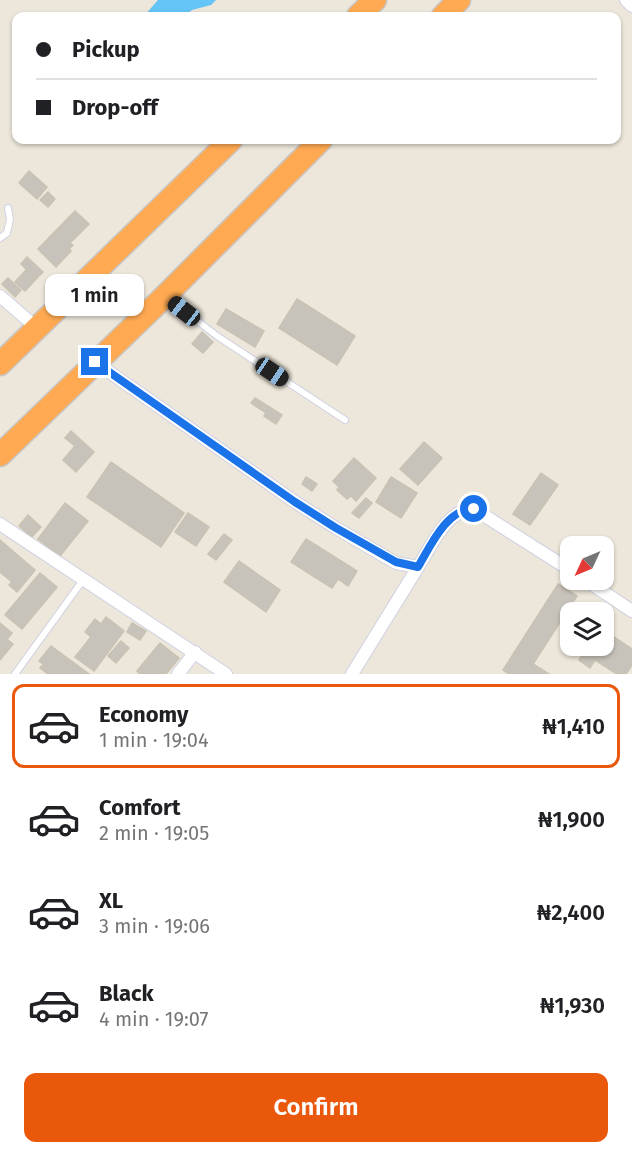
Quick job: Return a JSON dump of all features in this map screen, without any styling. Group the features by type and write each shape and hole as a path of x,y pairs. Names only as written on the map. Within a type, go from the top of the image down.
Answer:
{"highway":[{"path":"362,12 375,0"},
{"path":"446,12 459,0"},
{"path":"0,364 227,144"},
{"path":"0,455 165,296 317,144"}],"street":[{"path":"626,0 632,6"},
{"path":"0,296 37,328"},
{"path":"95,362 295,502 396,562 418,567"},
{"path":"352,674 446,524 457,514 467,509 474,509 560,564"},
{"path":"0,524 226,674"},
{"path":"600,590 632,611"},
{"path":"178,674 195,652"}],"lane":[{"path":"0,238 7,233 10,219 8,208"},
{"path":"165,296 217,336 345,420"},
{"path":"15,674 83,580"}],"water":[{"path":"158,0 216,0 211,5 189,12 148,12"}],"building":[{"path":"29,171 47,187 37,199 19,183"},
{"path":"48,192 55,199 48,207 40,200"},
{"path":"75,211 89,224 70,243 73,245 69,249 71,251 56,267 38,249"},
{"path":"27,257 43,272 36,279 21,264"},
{"path":"26,270 36,279 25,291 15,282"},
{"path":"8,278 21,290 15,297 2,284"},
{"path":"297,299 355,336 337,365 279,328"},
{"path":"226,309 264,331 255,347 217,324"},
{"path":"202,332 213,342 203,353 192,344"},
{"path":"255,398 282,415 276,424 264,416 266,413 251,403"},
{"path":"71,431 94,452 76,472 63,460 75,446 65,438"},
{"path":"424,442 442,458 418,485 400,469"},
{"path":"354,458 376,478 356,501 351,496 347,499 337,490 339,487 333,481"},
{"path":"111,462 184,513 161,547 87,497"},
{"path":"541,473 558,485 530,525 513,514"},
{"path":"306,477 317,484 312,491 302,484"},
{"path":"391,477 417,493 401,518 376,502"},
{"path":"366,498 372,503 359,518 352,513"},
{"path":"65,503 88,521 60,556 38,539"},
{"path":"188,513 209,527 196,546 175,532"},
{"path":"28,515 41,527 32,537 19,526"},
{"path":"224,534 232,540 216,560 208,554"},
{"path":"306,539 357,571 348,586 338,579 332,588 291,562"},
{"path":"0,540 35,570 17,592 9,585 12,582 0,572"},
{"path":"239,561 280,590 266,612 224,582"},
{"path":"40,573 57,587 22,629 5,615"},
{"path":"558,584 560,590 568,590 577,596 573,602 560,602 560,622 533,664 549,674 509,674 503,670"},
{"path":"106,617 124,631 94,671 75,657 91,637 85,632 95,619 101,624"},
{"path":"0,623 12,633 7,639 13,644 0,660"},
{"path":"132,623 146,631 140,640 127,632"},
{"path":"614,637 632,649 632,665 626,674 617,674 595,660 590,668 579,660 581,656 614,656"},
{"path":"121,641 129,648 116,663 108,656"},
{"path":"160,643 179,658 166,674 140,674 137,671"},
{"path":"51,646 89,674 48,674 40,668 44,664 39,661"}],"route":[{"path":"95,362 295,502 396,562 418,567 446,524 457,514 467,509 474,509"}]}
